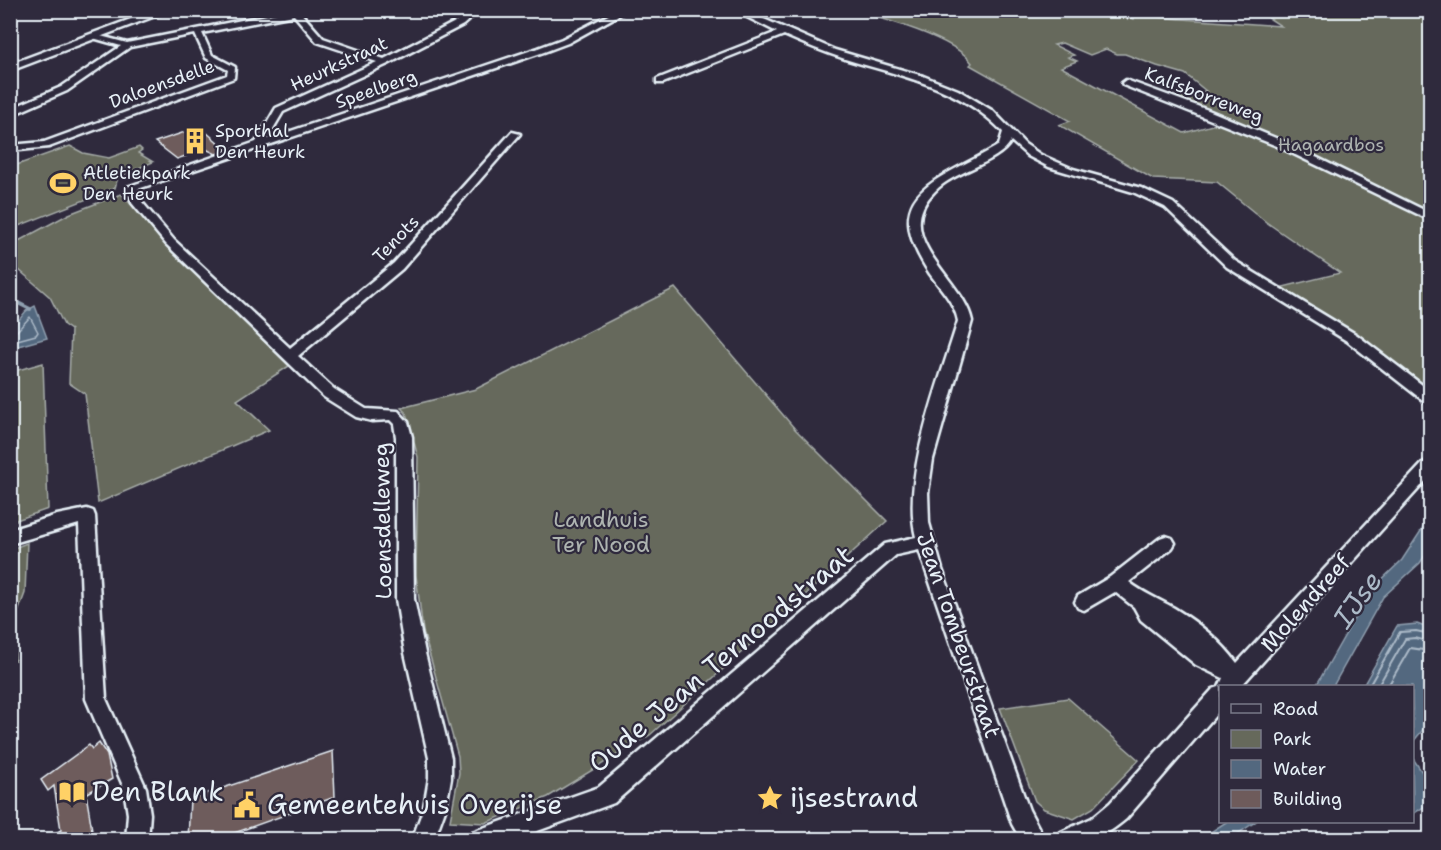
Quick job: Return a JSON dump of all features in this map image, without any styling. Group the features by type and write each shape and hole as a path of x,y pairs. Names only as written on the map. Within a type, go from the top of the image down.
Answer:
{"main road":[{"path":"10,68 166,10"}],"street":[{"path":"197,31 306,10"},
{"name":"Heurkstraat","path":"260,144 261,138 279,110 386,62 460,23 477,10"},
{"name":"Speelberg","path":"132,187 541,51 625,10"},
{"path":"736,10 831,52 942,86 984,110 1036,157 1062,168 1145,193 1170,205 1192,225 1205,243 1229,263 1363,345 1431,398"},
{"path":"296,12 320,40 386,62"},
{"name":"Daloensdelle","path":"10,113 64,89 127,45 197,31 209,56 232,69 231,75 218,82 45,145 10,148"},
{"path":"660,81 785,32"},
{"name":"Daloensdelle","path":"96,36 127,45"},
{"name":"Kalfsborreweg","path":"1126,83 1202,110 1302,151 1431,217"},
{"name":"Jean Tombeurstraat","path":"1007,133 1006,142 1000,149 952,173 931,187 919,201 914,217 914,234 920,248 962,309 965,321 925,459 920,493 925,542 1020,816 1034,840"},
{"name":"Tenots","path":"288,356 398,266 515,135"},
{"name":"Loensdelleweg","path":"132,187 136,203 171,242 329,393 351,408 372,416 393,415 401,422 404,437 405,599 417,663 440,758 440,778 435,807 423,840"},
{"name":"Molendreef","path":"1234,681 1431,466"},
{"path":"10,537 57,522 87,516 96,699 100,715 135,788 139,810 137,840"},
{"name":"Oude Jean Ternoodstraat","path":"480,840 606,795 891,549 925,542"},
{"path":"1084,602 1116,582 1166,543"},
{"path":"1116,582 1140,601 1148,614 1234,681"},
{"path":"1069,840 1100,826 1118,811 1219,698"}],"green space":[{"name":"Hagaardbos","path":"1119,10 1120,15 1134,19 1135,16 1140,16 1281,26 1258,11 1430,11 1430,389 1402,367 1279,288 1340,273 1266,222 1217,182 1153,179 1059,125 1070,121 970,65 972,63 963,54 950,45 917,30 853,11","holes":["1062,43 1090,55 1106,49 1185,74 1206,91 1176,97 1234,119 1184,133 1061,67 1077,61 1068,57 1074,55 1054,45"]},
{"name":"Atletiekpark Den Heurk","path":"70,146 83,153 109,158 139,147 142,150 138,153 153,162 118,177 115,188 11,229 11,167"},
{"path":"121,194 289,366 237,400 269,430 98,503 85,394 69,383 71,330 64,325 50,297 11,263 11,245 69,214"},
{"name":"Landhuis Ter Nood","path":"675,288 795,429 887,521 650,735 548,797 485,823 450,821 459,773 458,756 423,631 416,575 418,457 406,413 401,408 476,389"},
{"path":"43,363 48,509 11,522 11,372"},
{"path":"27,543 25,593 13,626 15,660 11,661 11,549"},
{"path":"1068,698 1139,760 1093,808 1074,819 1044,809 1035,801 1000,708"}],"water":[{"path":"35,306 47,338 11,348 11,330 26,311"},
{"path":"1430,517 1430,548 1420,563 1383,597 1334,685 1317,685 1370,591 1402,560"},
{"path":"1417,624 1430,629 1430,721 1414,741 1414,685 1364,685 1397,626"},
{"path":"1414,760 1430,784 1430,803 1414,813"},
{"path":"1224,823 1254,823 1230,839 1200,839"}],"building":[{"name":"Sporthal Den Heurk","path":"200,127 227,150 216,154 206,149 177,159 155,142"},
{"name":"Den Blank","path":"99,743 107,755 112,779 86,794 92,830 76,840 44,840 61,830 54,786 48,791 41,780 89,745 92,749"},
{"path":"333,751 335,797 215,840 188,840 190,799"}],"waterway":[{"path":"10,299 30,309"}],"place":[{"name":"Sporthal Den Heurk","path":"195,141"},
{"name":"Atletiekpark Den Heurk","path":"63,183"},
{"name":"Den Blank","path":"72,792"},
{"name":"ijsestrand","path":"770,798"},
{"name":"Gemeentehuis Overijse","path":"247,805"}],"water label":[{"name":"IJse","path":"1357,599"}]}
